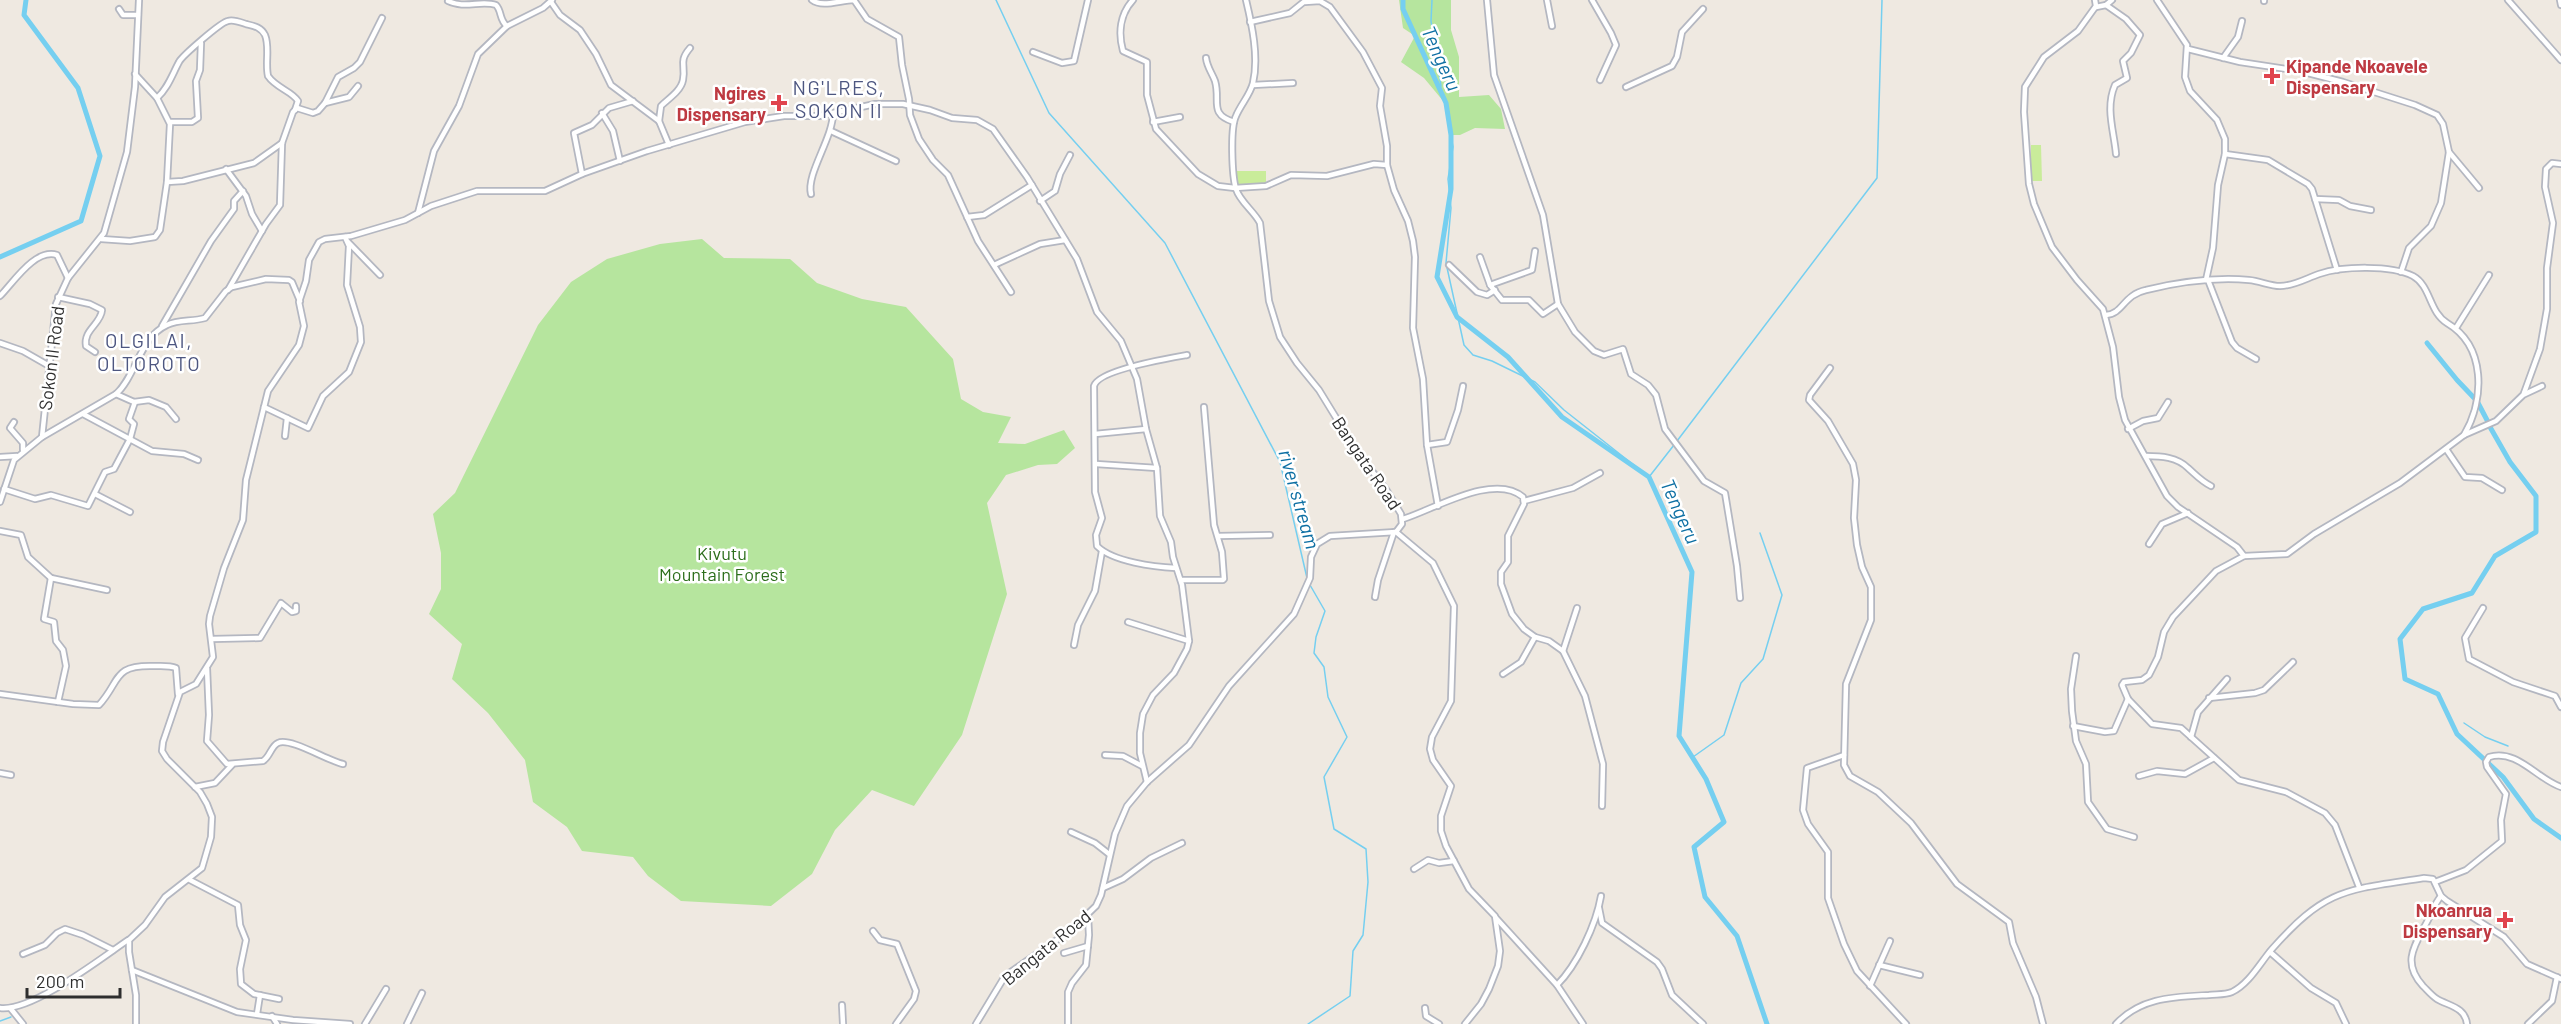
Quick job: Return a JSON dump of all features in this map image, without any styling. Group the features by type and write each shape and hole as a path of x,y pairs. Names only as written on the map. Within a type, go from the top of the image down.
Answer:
{"street":[{"name":"Sokon II Road","path":"42,437 51,367 54,311 58,297 68,278 101,239 107,227 128,152 139,0"},
{"path":"448,0 458,5 477,1 493,4 498,7 502,22 507,26"},
{"path":"812,0 815,3 824,4 854,0 867,19 898,36 910,116 920,141 933,160 948,175 967,217 1011,292"},
{"path":"1034,52 1062,63 1074,61 1088,0"},
{"path":"1133,0 1123,15 1122,45 1127,54 1147,62 1146,86 1153,122 1158,133 1182,154 1198,174 1218,186 1235,188 1272,185 1291,175 1318,177 1374,164 1387,165"},
{"path":"1235,188 1234,122 1253,85 1254,50 1246,0"},
{"path":"1487,0 1494,75 1542,215 1558,304 1575,332 1594,351 1604,355 1623,349 1631,374 1656,394 1665,429 1704,481 1725,493 1740,598"},
{"path":"1546,0 1552,26"},
{"path":"1592,0 1616,45 1600,80"},
{"path":"2095,0 2096,7"},
{"path":"2112,0 2096,7 2078,31 2050,50 2040,61 2025,87 2024,112 2029,184 2037,216 2052,247 2077,280 2102,306 2106,315 2114,353 2120,403 2128,429 2146,456 2167,496 2237,547 2244,556"},
{"path":"2157,0 2188,50 2187,83 2195,98 2220,126 2225,139 2225,154 2218,185 2213,248 2207,280 2232,342 2237,348 2256,359"},
{"path":"2508,0 2561,60"},
{"path":"418,213 434,151 459,106 474,61 484,46 507,26 552,1 560,15 580,30 596,54 611,85 660,121"},
{"path":"1250,22 1290,13 1305,1 1320,1 1330,7 1358,45 1380,82 1382,89 1380,106 1387,146 1387,165 1413,241 1415,257 1413,328 1423,379 1427,445 1438,506"},
{"path":"2106,4 2126,19 2140,35 2132,53 2123,61 2127,78 2114,86 2112,92 2110,122 2116,154"},
{"path":"119,9 123,15 138,15"},
{"path":"1626,87 1662,73 1672,66 1677,57 1682,32 1703,9"},
{"path":"295,110 316,113 325,103 338,76 352,70 360,62 382,18"},
{"path":"157,98 169,84 182,57 201,43 219,25 229,20 260,28 267,42 269,79 297,97 298,101 282,143 281,202 228,290 205,318 175,322 160,328"},
{"path":"2223,58 2238,37 2242,21"},
{"path":"170,122 192,122 198,118 196,81 200,70 201,43"},
{"path":"669,145 660,121 660,106 673,96 683,82 682,58 690,48"},
{"path":"2188,50 2300,71 2355,85 2427,109 2441,119 2449,152 2443,192 2436,217 2431,226 2409,248 2401,272"},
{"path":"1206,58 1215,82 1217,110 1223,118 1234,122"},
{"path":"101,239 130,241 158,234 167,182 170,122 157,98 135,74"},
{"path":"1253,85 1293,83"},
{"path":"325,103 349,98 358,86"},
{"path":"582,174 574,134 592,125 603,113 615,106 633,101"},
{"path":"300,301 309,260 316,246 325,239 346,239 408,219 451,198 482,190 545,191 582,174 620,161 726,127 765,118 833,113 875,104 910,106 952,118 985,123 994,131 1032,186 1080,264 1097,312 1121,341 1141,393 1146,429 1157,468 1160,516 1172,542 1176,567 1181,580 1189,641 1174,673 1157,689 1146,705 1140,733 1142,766 1148,782"},
{"path":"603,113 613,131 620,161"},
{"path":"811,194 810,182 820,152 831,131 833,113"},
{"path":"1153,122 1179,117"},
{"path":"831,131 896,161"},
{"path":"167,182 183,181 259,161 282,143"},
{"path":"2449,152 2479,188"},
{"path":"2225,154 2262,158 2276,163 2308,184 2315,199 2337,270"},
{"path":"1040,201 1055,191 1060,174 1070,155"},
{"path":"2523,395 2540,349 2547,309 2547,268 2553,223 2545,188 2546,169 2552,163 2561,164"},
{"path":"226,169 243,191 262,231"},
{"path":"967,217 984,215 1032,186"},
{"name":"Bangata Road","path":"976,1024 1005,976 1071,930 1088,915 1099,901 1109,854 1124,812 1148,782 1190,745 1229,686 1294,614 1311,577 1311,557 1317,544 1330,536 1395,532 1402,527 1403,519 1387,491 1345,435 1319,390 1280,337 1269,301 1260,223 1235,188"},
{"path":"0,502 11,464 23,450 116,394 160,328 211,241 234,209 234,201 243,191"},
{"path":"2315,199 2339,200 2350,206 2371,210"},
{"path":"346,239 380,275"},
{"path":"264,407 305,427 310,427 319,400 349,372 360,347 361,332 347,285 346,239"},
{"path":"994,265 1040,244 1065,240"},
{"path":"1490,285 1531,270 1535,251"},
{"path":"0,297 27,267 48,254 57,255 68,278"},
{"path":"1480,257 1490,285 1504,301 1529,300 1543,314 1558,304"},
{"path":"1449,265 1480,294 1487,295 1494,290"},
{"path":"2106,315 2115,314 2128,298 2140,291 2207,280 2253,280 2283,286 2337,270 2372,269 2401,272 2421,282 2437,314 2465,336 2475,354 2478,380 2475,411 2463,435"},
{"path":"2456,328 2489,275"},
{"path":"0,1008 11,1009 38,998 129,940 146,926 165,897 190,880 204,864 212,822 207,804 195,787 167,759 162,748 178,696 182,690 196,684 213,657 210,616 224,568 243,520 246,480 264,407 271,386 299,345 304,326 300,301 294,284 289,280 267,279 228,290"},
{"path":"58,297 90,304 102,310 101,316 90,330 85,342 86,346 95,352"},
{"path":"0,343 23,351 51,367"},
{"path":"1176,567 1144,565 1102,551 1096,543 1102,518 1095,492 1095,381 1132,367 1187,355"},
{"path":"1830,368 1810,395 1809,400 1829,424 1855,470 1856,537 1862,567 1871,584 1872,600 1869,626 1846,684 1844,765 1850,776 1878,792 1900,812 1958,884 2009,922 2013,943 2036,997 2043,1024"},
{"path":"1427,445 1448,442 1463,386"},
{"path":"2359,887 2335,825 2329,816 2286,792 2239,780 2179,727 2152,724 2128,699 2123,683 2142,680 2151,673 2164,632 2173,617 2216,571 2244,556 2287,554 2314,534 2392,488 2463,435 2496,421 2523,395 2542,386"},
{"path":"116,394 135,402 147,399 155,402 166,407 176,419"},
{"path":"4,489 37,500 53,495 86,507 105,472 114,469 130,439 134,424 129,419 135,402"},
{"path":"2128,429 2143,421 2158,418 2168,402"},
{"path":"1181,580 1224,580 1222,552 1214,525 1204,407"},
{"path":"82,414 158,453 184,453 198,460"},
{"path":"285,436 286,418"},
{"path":"14,422 10,428 23,443 23,450"},
{"path":"1095,434 1146,429"},
{"path":"2446,448 2465,477 2482,478 2502,490"},
{"path":"0,457 17,456"},
{"path":"2146,456 2176,460 2187,466 2202,482 2211,486"},
{"path":"1096,464 1157,468"},
{"path":"1524,501 1564,491 1600,472"},
{"path":"1403,519 1461,495 1481,490 1514,492 1520,494 1524,501"},
{"path":"95,494 130,512"},
{"path":"1524,501 1508,536 1508,562 1501,572 1500,580 1512,614 1524,629 1535,637 1549,640 1563,651 1585,696 1601,751 1604,775 1602,806"},
{"path":"2149,544 2162,524 2188,513"},
{"path":"0,531 21,535 28,557 51,578 107,590"},
{"path":"1375,597 1378,580 1395,532 1429,557 1454,606 1451,701 1449,709 1436,727 1430,749 1434,760 1451,786 1442,813 1441,827 1446,846 1469,888 1557,985 1583,1024"},
{"path":"1218,536 1270,535"},
{"path":"1074,645 1078,626 1095,591 1102,551"},
{"path":"51,578 44,619 54,622 56,641 63,650 66,666 58,702"},
{"path":"212,639 260,638 281,603 291,612 296,611 296,606"},
{"path":"1563,651 1577,608"},
{"path":"2483,608 2465,638 2469,659 2513,682 2555,696 2561,707"},
{"path":"1128,622 1189,641"},
{"path":"1503,674 1521,662 1535,637"},
{"path":"2076,656 2072,689 2073,726 2076,741 2086,764 2089,805 2107,830 2134,837"},
{"path":"2209,699 2264,690 2293,662"},
{"path":"0,694 99,705 122,672 139,665 176,668 178,696"},
{"path":"207,668 209,715 207,741 226,764 265,761 276,744 283,742 300,746 326,759 343,764"},
{"path":"2191,737 2196,716 2227,679"},
{"path":"2073,726 2105,732 2114,731 2128,699"},
{"path":"1844,754 1807,768 1803,810 1829,856 1828,898 1840,935 1857,971 1906,1024"},
{"path":"1105,755 1123,756 1142,766"},
{"path":"2435,882 2466,870 2475,861 2501,844 2506,794 2487,767 2486,762 2490,757 2502,757 2525,764 2561,787"},
{"path":"2139,776 2163,770 2185,774 2214,758"},
{"path":"195,787 215,783 232,765"},
{"path":"0,773 11,775"},
{"path":"1071,832 1095,843 1109,854"},
{"path":"1103,888 1123,879 1151,858 1182,843"},
{"path":"1414,869 1428,860 1443,864 1454,861"},
{"path":"2116,1024 2135,1008 2157,999 2230,993 2249,978 2270,952 2318,904 2336,895 2359,887 2424,878 2435,882 2441,896 2504,937 2527,964 2559,978 2552,1000 2528,1024"},
{"path":"190,880 238,905 240,925 246,940 240,979 248,991 279,999"},
{"path":"1557,985 1573,966 1599,908 1601,896"},
{"path":"2441,896 2417,941 2410,964 2416,978 2428,992 2460,1010 2466,1024"},
{"path":"1599,908 1602,923 1657,962 1672,995 1703,1024"},
{"path":"1068,1024 1068,992 1072,982 1086,965 1088,915"},
{"path":"1465,1024 1480,1004 1498,966 1500,951 1496,918"},
{"path":"23,954 45,945 57,933 65,930 83,935 113,950"},
{"path":"873,931 880,940 897,944 916,991 916,997 896,1024"},
{"path":"129,940 136,995 136,1024"},
{"path":"1870,986 1890,941"},
{"path":"1064,953 1088,946"},
{"path":"2270,952 2305,983 2338,1005 2346,1024"},
{"path":"1879,964 1920,975"},
{"path":"132,970 229,1010 350,1024"},
{"path":"365,1024 386,989"},
{"path":"407,1024 422,993"},
{"path":"257,1014 260,995"},
{"path":"842,1005 843,1024"},
{"path":"1425,1008 1426,1016 1439,1024"},
{"path":"11,1009 23,1024"},
{"path":"272,1016 277,1024"}],"green space":[{"path":"1399,0 1451,0 1451,30 1459,57 1459,97 1489,95 1501,109 1505,129 1475,128 1460,135 1451,135 1444,102 1424,78 1401,62 1415,36 1403,28"},
{"path":"2031,145 2041,145 2042,181 2031,181"},
{"path":"1237,171 1266,171 1266,185 1237,185"},
{"name":"Kivutu Mountain Forest","path":"702,239 724,258 790,259 817,283 862,299 906,307 953,359 961,399 983,412 1011,417 998,443 1025,444 1064,430 1075,448 1057,464 1038,465 1006,475 987,503 1007,594 962,735 914,806 872,790 835,830 812,874 771,906 681,901 648,876 633,857 582,851 567,827 533,802 525,760 488,713 452,679 462,644 429,614 441,589 441,553 433,514 455,493 538,325 571,282 607,259 660,244"}],"waterway":[{"path":"0,257 81,221 100,156 78,88 24,15 26,0"},
{"name":"river stream","path":"996,0 1049,113 1165,243 1280,462 1307,578"},
{"name":"Tengeru","path":"1403,0 1403,9 1446,103 1451,135 1451,189 1437,277 1457,317 1508,357 1562,417 1649,477 1692,572 1679,736 1706,779 1724,822 1694,847 1705,897 1737,936 1767,1024"},
{"path":"1432,0 1431,21 1441,86"},
{"path":"1677,441 1877,178 1882,0"},
{"path":"1446,109 1453,147 1448,179 1451,208 1446,263 1464,345 1473,355 1492,361 1535,382 1564,410 1649,477 1674,445"},
{"path":"2427,343 2477,401 2488,422"},
{"path":"2490,427 2510,462 2536,496 2536,532 2495,556 2472,593 2423,609 2400,639 2405,679 2438,694 2457,734 2503,777 2534,819 2561,838"},
{"path":"1693,757 1724,735 1741,683 1763,659 1782,595 1760,533"},
{"name":"river stream","path":"1308,1024 1350,996 1353,951 1363,935 1368,882 1366,849 1334,829 1324,777 1347,737 1328,697 1324,667 1314,653 1316,637 1325,611 1310,585"},
{"path":"2464,723 2485,737 2508,746"},
{"path":"0,1021 11,1017"}],"place":[{"name":"Kipande Nkoavele Dispensary","path":"2272,76"},
{"name":"Ngires Dispensary","path":"779,103"},
{"name":"Nkoanrua Dispensary","path":"2505,920"}],"district":[{"name":"NG'LRES, SOKON II","path":"839,98"},
{"name":"OLGILAI, OLTOROTO","path":"149,352"}]}
